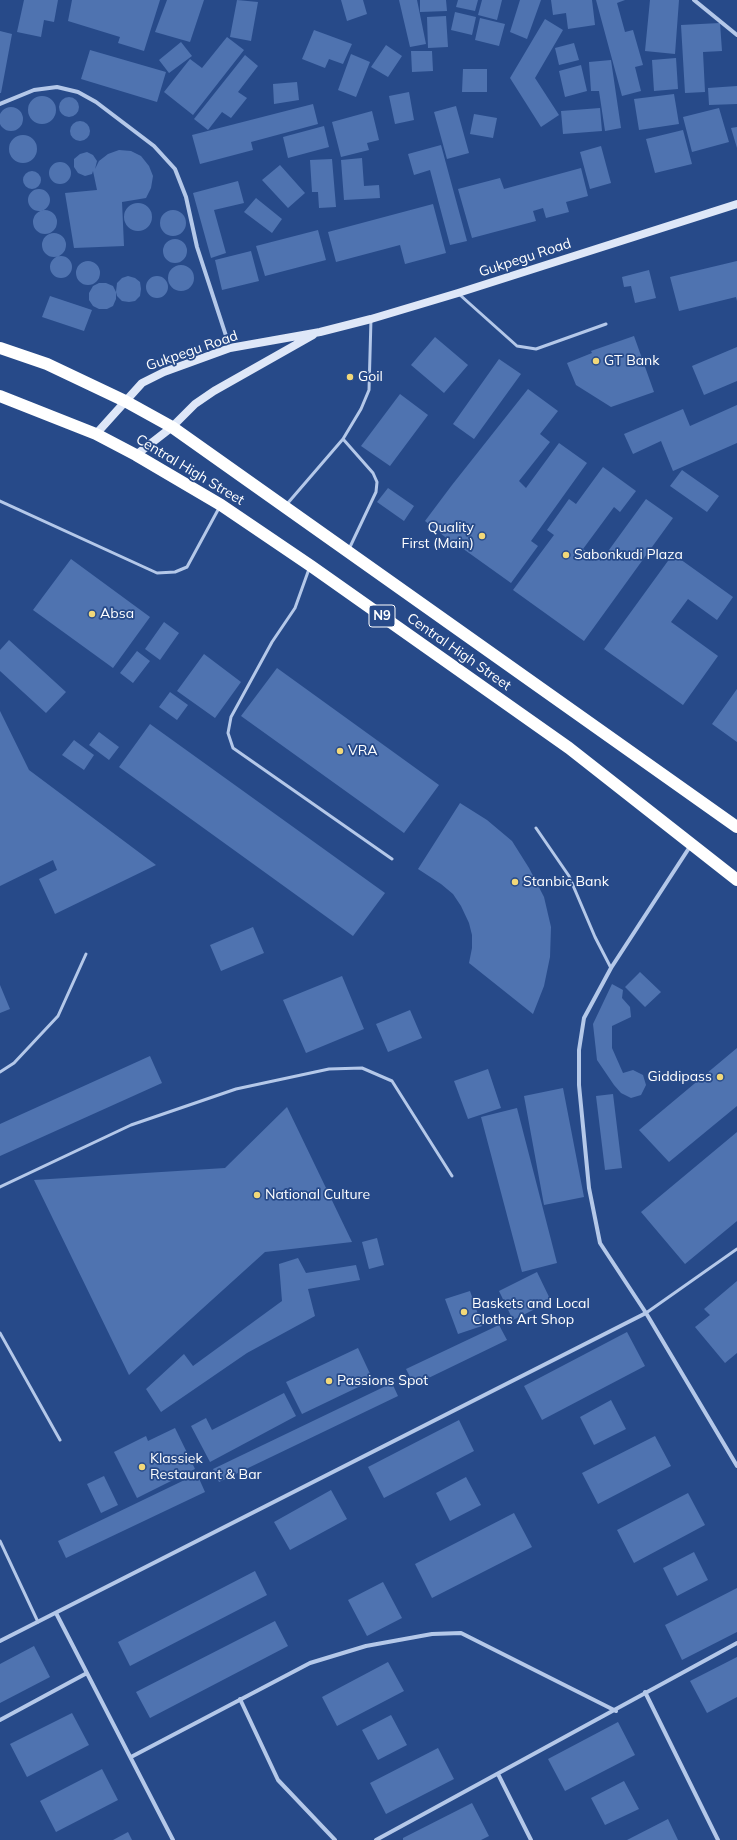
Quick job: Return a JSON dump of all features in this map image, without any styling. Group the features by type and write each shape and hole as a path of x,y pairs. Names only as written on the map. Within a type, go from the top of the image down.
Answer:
{"highway":[{"name":"Central High Street","path":"0,348 47,364 125,401 172,427 737,827"},
{"name":"Central High Street","path":"0,396 96,434 136,455 221,505 311,566 569,748 737,880"}],"street":[{"path":"694,0 737,35"},
{"path":"0,104 34,90 57,87 78,92 96,102 154,146 175,169 186,197 197,247 230,348"},
{"name":"Gukpegu Road","path":"96,434 142,383 164,372 230,348 320,332 371,319 458,293 737,204"},
{"name":"Gukpegu Road","path":"136,455 172,427 195,404 214,391 320,332"},
{"path":"691,844 611,968 584,1018 579,1050 579,1085 589,1188 600,1242 646,1313 737,1466"},
{"path":"0,1641 646,1313"},
{"path":"56,1613 173,1840"},
{"path":"130,1757 310,1663 366,1646 432,1634 461,1633 616,1711"},
{"path":"376,1840 616,1711 645,1692 737,1643"},
{"path":"0,1720 87,1673"},
{"path":"645,1692 718,1840"},
{"path":"240,1699 278,1780 335,1840"},
{"path":"498,1774 531,1840"}],"lane":[{"path":"458,293 517,346 536,349 606,324"},
{"path":"285,506 343,439 361,409 369,390 371,319"},
{"path":"343,439 372,473 377,482 376,492 348,552"},
{"path":"0,501 157,573 175,572 187,567 221,505"},
{"path":"311,566 295,608 272,642 231,717 228,733 233,748 392,859"},
{"path":"536,828 569,876 595,937 611,968"},
{"path":"0,1072 14,1063 58,1016 86,954"},
{"path":"0,1187 131,1125 236,1089 329,1069 355,1068 362,1068 392,1081 452,1176"},
{"path":"646,1313 737,1249"},
{"path":"0,1333 60,1440"},
{"path":"0,1541 38,1622"}],"building":[{"path":"24,0 58,0 54,22 44,20 41,37 17,32"},
{"path":"72,0 160,0 144,51 118,43 120,37 68,21"},
{"path":"167,0 204,0 190,42 155,32"},
{"path":"237,0 258,2 251,41 230,37"},
{"path":"341,0 363,0 367,14 347,21"},
{"path":"399,0 417,0 426,44 410,47"},
{"path":"420,0 446,0 447,11 420,12"},
{"path":"458,0 478,0 475,11 456,7"},
{"path":"482,0 502,0 497,20 478,15"},
{"path":"520,0 541,0 527,39 510,32"},
{"path":"551,0 592,0 595,25 568,29 566,13 553,15"},
{"path":"596,0 625,0 617,3 625,32 633,30 643,65 635,67 641,91 622,96"},
{"path":"650,0 679,0 675,54 645,51"},
{"path":"455,12 476,17 472,35 451,30"},
{"path":"446,16 448,47 428,48 427,17"},
{"path":"480,18 505,24 499,46 475,40"},
{"path":"545,19 563,30 535,78 559,115 541,127 510,78"},
{"path":"720,23 722,51 703,52 705,92 685,93 681,25"},
{"path":"314,30 352,44 343,64 329,59 325,68 302,59"},
{"path":"0,31 12,34 1,93 0,93"},
{"path":"227,37 244,50 193,115 164,92 190,59 202,68"},
{"path":"181,42 192,56 169,73 159,60"},
{"path":"574,43 579,60 559,65 555,48"},
{"path":"386,45 402,56 388,77 371,67"},
{"path":"90,50 166,72 157,102 81,79"},
{"path":"411,51 432,51 433,71 412,72"},
{"path":"351,54 370,62 356,97 338,90"},
{"path":"245,55 258,66 238,92 247,98 231,118 222,112 208,130 194,119"},
{"path":"676,58 678,89 654,91 652,60"},
{"path":"611,60 621,128 605,131 599,91 591,91 589,62"},
{"path":"581,65 587,91 565,97 559,71"},
{"path":"463,69 487,69 487,92 462,92"},
{"path":"297,82 299,100 274,104 273,84"},
{"path":"737,86 737,104 709,105 708,88"},
{"path":"409,92 414,120 395,124 389,96"},
{"path":"674,94 679,124 639,130 634,99"},
{"path":"42,96 52,100 56,110 52,120 42,124 32,120 28,110 32,100"},
{"path":"69,97 76,100 79,107 76,114 69,117 62,114 59,107 62,100"},
{"path":"313,104 318,124 251,142 253,150 200,164 192,135"},
{"path":"456,106 469,153 447,159 434,112"},
{"path":"11,107 20,110 23,119 20,128 11,131 2,128 -1,119 2,110"},
{"path":"600,108 602,131 563,134 561,111"},
{"path":"719,108 729,142 692,152 683,117"},
{"path":"372,111 379,140 367,143 369,150 341,157 332,122"},
{"path":"474,114 497,118 493,138 470,134"},
{"path":"80,121 87,124 90,131 87,138 80,141 73,138 70,131 73,124"},
{"path":"324,126 329,147 288,158 283,137"},
{"path":"737,127 737,148 731,128"},
{"path":"683,130 692,164 655,173 646,139"},
{"path":"23,135 33,139 37,149 33,159 23,163 13,159 9,149 13,139"},
{"path":"441,145 467,241 450,245 430,170 414,175 408,154"},
{"path":"601,146 611,183 590,189 580,152"},
{"path":"119,150 131,151 141,156 149,166 153,176 151,188 146,198 122,202 124,246 74,248 65,193 97,190 93,171 92,174 85,176 78,173 74,167 74,159 80,154 87,152 93,155 97,161 95,169 99,161 108,154"},
{"path":"362,158 364,186 379,185 380,198 344,200 341,160"},
{"path":"332,159 336,207 319,208 318,192 312,192 310,160"},
{"path":"60,162 68,165 71,173 68,181 60,184 52,181 49,173 52,165"},
{"path":"280,165 305,193 288,208 262,180"},
{"path":"581,168 588,196 566,202 569,212 546,218 543,208 533,211 536,221 472,238 458,189 500,178 504,189"},
{"path":"28,171 36,171 41,176 39,187 36,189 28,189 23,184 23,176"},
{"path":"238,181 244,203 214,210 226,253 211,258 193,193"},
{"path":"39,189 47,192 50,200 47,208 39,211 31,208 28,200 31,192"},
{"path":"256,198 282,219 272,233 244,212"},
{"path":"138,203 148,207 152,217 148,227 138,231 128,227 124,217 128,207"},
{"path":"433,204 446,253 405,264 400,245 336,262 328,232"},
{"path":"45,210 50,211 56,217 56,227 50,233 45,234 40,233 34,227 33,222 34,217 40,211"},
{"path":"173,210 182,214 186,223 182,232 173,236 164,232 160,223 164,214"},
{"path":"318,230 326,260 265,276 256,246"},
{"path":"54,233 59,234 65,240 65,250 59,256 54,257 49,256 43,250 42,245 43,240 49,234"},
{"path":"175,239 180,240 186,246 186,256 180,262 175,263 170,262 164,256 163,251 164,246 170,240"},
{"path":"251,251 259,281 222,290 215,260"},
{"path":"61,256 69,259 72,267 69,275 61,278 53,275 50,267 53,259"},
{"path":"83,261 93,261 100,268 100,278 93,285 83,285 76,278 76,268"},
{"path":"737,261 737,301 736,297 679,311 670,277"},
{"path":"181,265 190,269 194,278 190,287 181,291 172,287 168,278 172,269"},
{"path":"649,270 656,298 635,303 631,286 624,287 622,277"},
{"path":"128,276 135,278 140,282 140,296 135,301 122,301 117,296 117,283 122,278"},
{"path":"153,276 161,276 168,283 168,291 161,298 153,298 146,291 146,283"},
{"path":"99,283 106,283 113,286 116,292 116,299 113,306 107,309 99,309 93,306 89,300 89,293 93,286"},
{"path":"50,296 92,310 84,331 42,317"},
{"path":"634,336 654,392 611,407 576,385 567,363 592,353 591,351"},
{"path":"435,337 468,365 444,393 411,365"},
{"path":"737,347 737,381 704,395 692,366"},
{"path":"499,359 521,374 474,439 453,424"},
{"path":"528,389 558,411 540,434 550,442 519,481 526,488 559,443 587,463 531,541 538,546 511,583 455,543 454,544 425,521"},
{"path":"400,394 428,415 390,466 361,446"},
{"path":"737,405 737,443 673,471 661,441 633,454 624,434 683,409 690,426"},
{"name":"Sabonkudi Plaza","path":"603,467 636,491 620,512 614,507 583,549 601,561 646,499 673,518 584,641 513,590 554,535 547,530 569,499 576,504"},
{"path":"682,470 719,496 707,512 670,486"},
{"path":"388,488 414,506 404,521 377,502"},
{"path":"673,554 733,597 717,620 688,599 671,622 718,656 683,705 604,649"},
{"name":"Absa","path":"71,559 150,617 113,668 33,610"},
{"path":"164,622 179,633 160,660 145,649"},
{"path":"9,640 66,692 46,713 0,671 0,650"},
{"path":"137,651 150,661 133,683 120,673"},
{"path":"204,654 241,682 215,718 177,691"},
{"name":"VRA","path":"277,668 439,785 404,833 241,716"},
{"path":"737,689 737,742 712,724"},
{"path":"170,692 188,705 177,720 159,707"},
{"path":"0,711 29,770 156,865 55,914 39,879 57,870 53,860 0,886"},
{"path":"150,724 385,893 353,936 119,767"},
{"path":"99,732 119,747 109,760 89,745"},
{"path":"74,740 94,755 84,770 62,755"},
{"path":"460,803 487,820 512,841 529,868 544,897 551,927 550,957 544,986 533,1014 469,963 472,948 472,935 469,923 461,906 453,894 418,869"},
{"path":"253,927 264,953 221,971 210,945"},
{"path":"640,972 661,992 645,1007 625,987"},
{"path":"342,976 364,1029 306,1053 283,1000"},
{"path":"612,984 623,990 622,998 630,1007 631,1017 612,1026 612,1048 623,1073 633,1070 643,1075 646,1085 641,1095 631,1098 621,1093 597,1060 593,1024"},
{"path":"0,985 10,1009 0,1013"},
{"path":"410,1010 422,1038 388,1052 376,1024"},
{"name":"Giddipass","path":"737,1048 737,1106 669,1162 639,1130"},
{"path":"150,1056 162,1083 0,1156 0,1124"},
{"path":"488,1069 501,1108 468,1119 454,1081"},
{"path":"563,1088 584,1197 544,1205 524,1096"},
{"path":"613,1094 622,1168 605,1170 596,1096"},
{"path":"287,1107 352,1242 265,1252 129,1375 34,1180 225,1168"},
{"path":"517,1108 557,1263 522,1272 481,1117"},
{"path":"737,1132 737,1221 685,1264 641,1212"},
{"path":"377,1238 384,1265 369,1269 362,1242"},
{"path":"298,1258 306,1273 356,1265 360,1280 308,1289 315,1316 247,1353 161,1412 146,1389 184,1354 193,1366 282,1301 279,1264"},
{"path":"537,1272 551,1301 513,1320 499,1291"},
{"path":"737,1281 737,1353 725,1363 695,1327 710,1315 704,1309"},
{"name":"Baskets and Local Cloths Art Shop","path":"470,1291 482,1326 458,1334 445,1299"},
{"path":"499,1325 507,1340 414,1385 406,1369"},
{"path":"627,1332 645,1366 542,1420 524,1386"},
{"name":"Passions Spot","path":"358,1348 373,1380 302,1414 286,1382"},
{"path":"392,1383 398,1396 219,1482 213,1469"},
{"path":"284,1393 296,1416 210,1462 191,1426 206,1418 212,1430"},
{"path":"611,1400 626,1429 594,1445 580,1417"},
{"path":"459,1420 474,1451 384,1498 368,1467"},
{"path":"175,1428 195,1469 137,1498 114,1452 146,1436 148,1441"},
{"path":"655,1436 671,1466 598,1504 582,1473"},
{"path":"197,1474 205,1492 66,1558 58,1541"},
{"path":"104,1476 118,1505 101,1513 87,1484"},
{"path":"466,1477 481,1505 450,1521 436,1493"},
{"path":"331,1490 347,1519 290,1550 274,1522"},
{"path":"688,1493 705,1525 634,1563 617,1530"},
{"path":"514,1513 532,1547 432,1598 415,1564"},
{"path":"694,1552 708,1580 677,1596 663,1568"},
{"path":"255,1571 267,1595 130,1666 118,1642"},
{"path":"383,1582 402,1618 367,1636 348,1600"},
{"path":"737,1588 737,1632 682,1660 665,1625"},
{"path":"275,1621 288,1646 150,1718 136,1692"},
{"path":"34,1646 50,1677 0,1703 0,1664"},
{"path":"737,1657 737,1697 707,1713 690,1681"},
{"path":"388,1662 404,1691 337,1726 322,1697"},
{"path":"72,1713 89,1745 27,1777 10,1744"},
{"path":"391,1715 407,1745 378,1760 362,1730"},
{"path":"618,1722 635,1755 565,1791 548,1759"},
{"path":"438,1748 454,1779 386,1814 370,1783"},
{"path":"102,1769 118,1800 56,1832 40,1801"},
{"path":"624,1781 639,1809 605,1825 591,1798"},
{"path":"472,1803 489,1836 481,1840 403,1840 403,1838"},
{"path":"668,1819 678,1840 627,1840"},
{"path":"128,1832 132,1840 113,1840"}],"place":[{"name":"GT Bank","path":"596,361"},
{"name":"Goil","path":"350,377"},
{"name":"Quality First (Main)","path":"482,536"},
{"name":"Sabonkudi Plaza","path":"566,555"},
{"name":"Absa","path":"92,614"},
{"name":"VRA","path":"340,751"},
{"name":"Stanbic Bank","path":"515,882"},
{"name":"Giddipass","path":"720,1077"},
{"name":"National Culture","path":"257,1195"},
{"name":"Baskets and Local Cloths Art Shop","path":"464,1312"},
{"name":"Passions Spot","path":"329,1381"},
{"name":"Klassiek Restaurant & Bar","path":"142,1467"}]}
